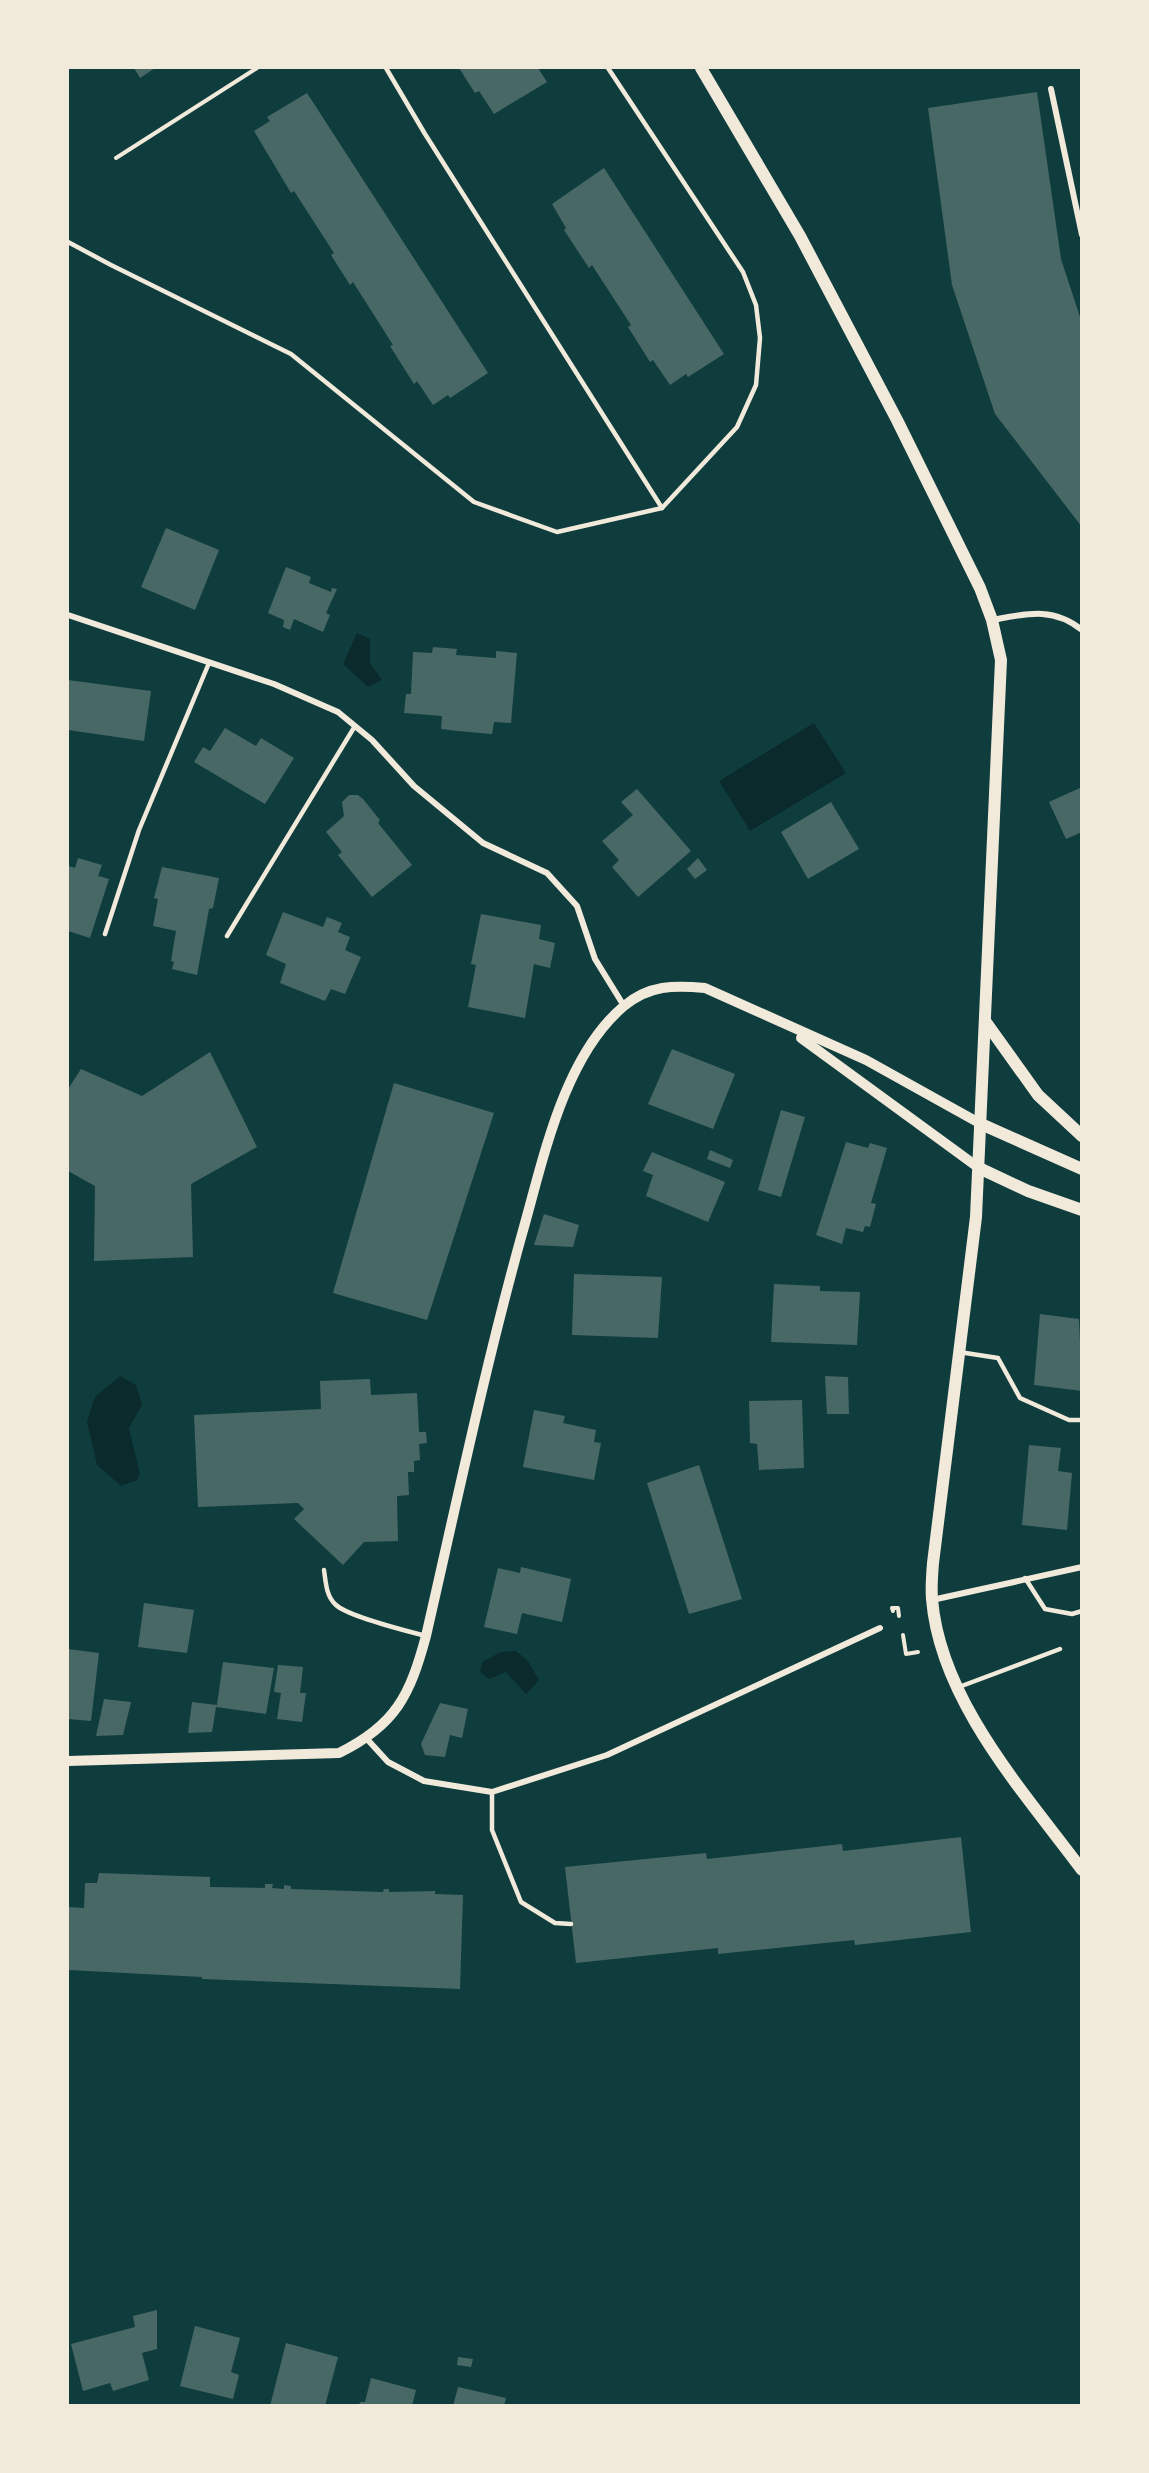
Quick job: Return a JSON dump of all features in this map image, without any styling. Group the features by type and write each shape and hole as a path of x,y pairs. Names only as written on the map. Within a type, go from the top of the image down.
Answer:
{"main road":[{"path":"701,68 801,236 980,588 992,620 1001,660 979,1168 973,1250 933,1563 932,1600 942,1649 979,1731 1082,1870"},
{"path":"985,1021 1038,1095 1082,1136"},
{"path":"981,1124 1082,1169"},
{"path":"979,1168 1028,1191 1082,1210"}],"street":[{"path":"1051,89 1082,235"},
{"path":"992,620 1037,612 1074,624 1082,630"},
{"path":"68,615 274,684 338,712 372,740 414,786 483,843 547,873 577,906 595,959 624,1006"},
{"path":"68,1761 339,1753 367,1739 401,1704 415,1676 426,1636 495,1331 554,1124 577,1071 596,1037 624,1006 647,990 677,985 705,988 743,1003 786,1027 866,1060 981,1124"},
{"path":"786,1027 979,1168"},
{"path":"932,1600 1082,1567"},
{"path":"367,1739 388,1762 424,1782 492,1792 606,1755 880,1628"}],"lane":[{"path":"386,68 425,134 662,508"},
{"path":"68,242 111,266 291,354 474,502 557,532 662,508 737,428 756,385 760,338 756,305 743,272 608,68"},
{"path":"105,934 139,830 209,663"},
{"path":"228,936 355,726"},
{"path":"959,1352 998,1358 1020,1398 1069,1420 1082,1420"},
{"path":"324,1570 327,1591 337,1606 386,1626 426,1636"},
{"path":"1025,1578 1045,1609 1072,1614 1082,1611"},
{"path":"958,1687 1060,1649"},
{"path":"492,1792 492,1830 521,1902 555,1923 571,1924"}],"path":[{"path":"116,158 257,68"}],"water":[{"path":"357,633 370,639 370,663 382,680 368,687 343,664"},
{"path":"814,723 846,773 750,831 719,781"},
{"path":"120,1376 136,1385 142,1405 129,1428 140,1474 137,1480 121,1486 97,1465 87,1421 95,1397"},
{"path":"516,1651 528,1661 539,1680 526,1694 506,1672 489,1679 480,1672 482,1662 501,1652"}],"building":[{"path":"134,68 155,68 140,78"},
{"path":"459,68 538,68 547,82 494,114 479,91 475,93"},
{"path":"1037,92 1061,259 1082,323 1082,527 995,414 952,285 928,108"},
{"path":"307,93 488,373 450,398 448,395 433,405 417,381 414,384 390,346 393,345 353,282 350,285 331,255 334,253 294,191 291,193 254,131 270,121 267,117"},
{"path":"604,168 724,354 688,377 686,374 670,385 653,360 650,362 628,327 631,325 592,265 589,268 564,230 566,228 552,204"},
{"path":"166,528 219,550 195,610 141,587"},
{"path":"286,567 311,577 309,583 331,592 332,588 337,589 326,613 330,615 323,632 294,619 290,630 283,627 284,620 268,613"},
{"path":"433,647 457,649 456,655 496,658 496,651 517,653 511,723 494,722 492,734 458,731 441,729 442,716 404,713 406,694 411,694 413,652 432,653"},
{"path":"68,680 151,691 144,741 68,730"},
{"path":"225,728 256,746 261,738 294,758 265,804 194,762 203,747 210,751"},
{"path":"1082,787 1082,832 1066,839 1049,802"},
{"path":"637,789 691,851 638,897 612,867 619,860 602,841 633,815 621,802"},
{"path":"349,795 358,795 363,799 380,820 378,823 412,865 372,897 338,855 342,852 326,832 344,816 342,802"},
{"path":"831,802 859,849 808,879 781,832"},
{"path":"78,858 102,865 98,876 109,879 90,938 68,931 68,866 75,868"},
{"path":"698,858 707,870 695,879 687,869"},
{"path":"162,867 219,878 213,908 209,909 197,975 172,969 174,962 171,961 176,931 153,926 158,899 154,898"},
{"path":"283,912 323,927 327,917 342,923 338,932 350,937 345,950 361,957 345,994 331,989 325,1001 280,983 286,964 266,955"},
{"path":"481,914 541,925 539,939 555,943 550,968 534,964 525,1018 468,1007 476,965 471,964"},
{"path":"672,1049 735,1074 713,1129 648,1104"},
{"path":"210,1052 257,1147 191,1184 193,1257 94,1261 95,1186 68,1171 68,1089 81,1069 142,1096"},
{"path":"394,1083 494,1113 427,1320 333,1293"},
{"path":"781,1110 805,1117 781,1197 758,1190"},
{"path":"846,1142 868,1148 870,1143 887,1148 871,1203 876,1204 870,1227 865,1226 863,1232 846,1228 842,1244 816,1235"},
{"path":"710,1150 733,1160 730,1168 707,1159"},
{"path":"652,1152 725,1182 708,1222 646,1196 653,1175 643,1171"},
{"path":"544,1214 579,1225 573,1247 534,1245"},
{"path":"574,1274 662,1277 658,1338 572,1335"},
{"path":"774,1284 820,1286 820,1291 860,1292 857,1345 771,1342"},
{"path":"1040,1314 1079,1319 1082,1391 1034,1385"},
{"path":"825,1376 848,1377 849,1414 827,1414"},
{"path":"370,1379 371,1395 417,1393 419,1432 426,1432 427,1443 419,1444 420,1460 414,1461 414,1472 408,1472 409,1495 397,1496 398,1541 364,1542 343,1565 294,1519 304,1509 298,1503 198,1507 194,1415 321,1409 320,1381"},
{"path":"802,1400 804,1468 759,1470 757,1444 750,1443 749,1401"},
{"path":"534,1410 565,1416 563,1423 596,1430 594,1442 601,1443 594,1480 523,1467"},
{"path":"1029,1445 1061,1448 1058,1471 1072,1473 1067,1530 1022,1525"},
{"path":"699,1465 742,1599 689,1614 647,1483"},
{"path":"521,1567 571,1579 562,1622 522,1613 517,1634 484,1627 498,1568 520,1573"},
{"path":"144,1603 194,1610 187,1653 138,1647"},
{"path":"68,1649 99,1653 91,1721 68,1719"},
{"path":"223,1662 274,1668 266,1714 216,1707 212,1732 188,1733 192,1702 217,1705"},
{"path":"278,1665 303,1667 300,1693 306,1693 302,1722 277,1719 281,1693 274,1692"},
{"path":"104,1699 131,1702 123,1735 96,1736"},
{"path":"440,1703 468,1709 462,1738 450,1735 445,1757 425,1755 421,1744"},
{"path":"961,1837 971,1932 855,1945 854,1940 718,1954 718,1948 576,1963 565,1867 706,1853 707,1859 842,1844 843,1851"},
{"path":"99,1873 210,1877 210,1887 265,1888 265,1884 273,1884 272,1888 284,1889 284,1885 291,1886 291,1889 383,1892 384,1889 389,1889 389,1892 435,1891 435,1894 463,1895 460,1989 202,1979 202,1977 68,1970 68,1907 84,1908 85,1883 97,1883"},
{"path":"157,2310 157,2349 142,2353 149,2380 113,2391 110,2383 83,2391 71,2344 135,2327 133,2316"},
{"path":"195,2326 240,2338 231,2372 239,2375 233,2399 180,2386"},
{"path":"286,2343 338,2357 325,2406 270,2406"},
{"path":"458,2357 473,2359 471,2367 457,2365"},
{"path":"371,2378 416,2390 412,2406 359,2406 360,2402 365,2402"},
{"path":"458,2387 506,2398 504,2406 453,2406"}]}
